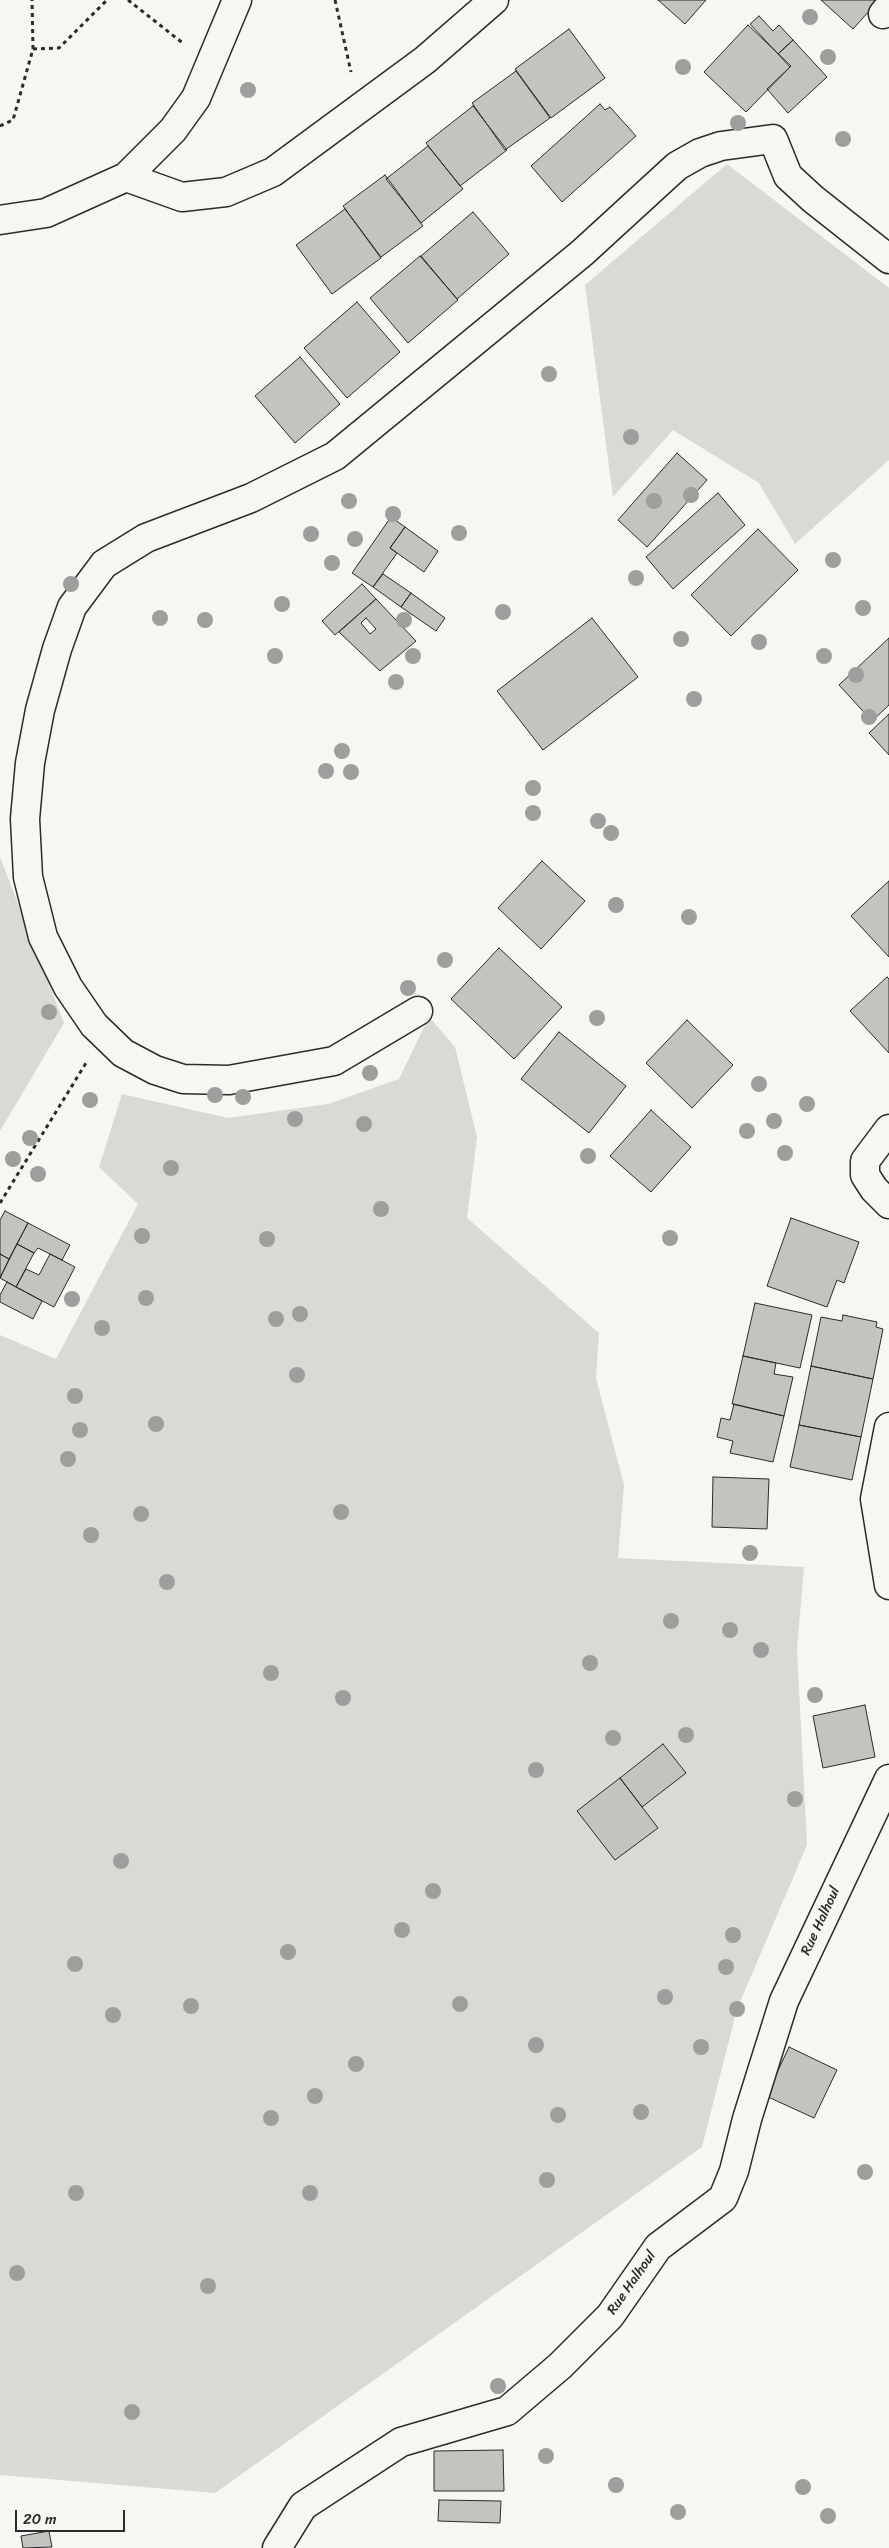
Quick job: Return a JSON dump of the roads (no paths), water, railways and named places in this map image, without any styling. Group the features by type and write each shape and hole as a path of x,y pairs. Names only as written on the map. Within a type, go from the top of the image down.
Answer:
{"street":[{"path":"0,220 46,213 126,177 173,130 196,98 237,0"},
{"path":"126,177 182,197 226,192 273,172 424,60 494,0"},
{"path":"418,1010 334,1061 229,1080 183,1079 154,1070 123,1053 94,1025 68,987 43,937 28,877 25,818 32,754 40,710 57,649 72,607 104,564 146,538 250,498 335,456 582,253 677,166 700,153 721,146 773,138 788,176 813,199 889,259"},
{"path":"889,1129 865,1161 865,1176 889,1204"},
{"path":"889,1427 875,1499 889,1585"},
{"name":"Rue Halhoul","path":"277,2548 303,2506 401,2442 507,2411 560,2366 610,2316 658,2247 723,2198 734,2171 747,2119 784,2001 889,1780"}]}
